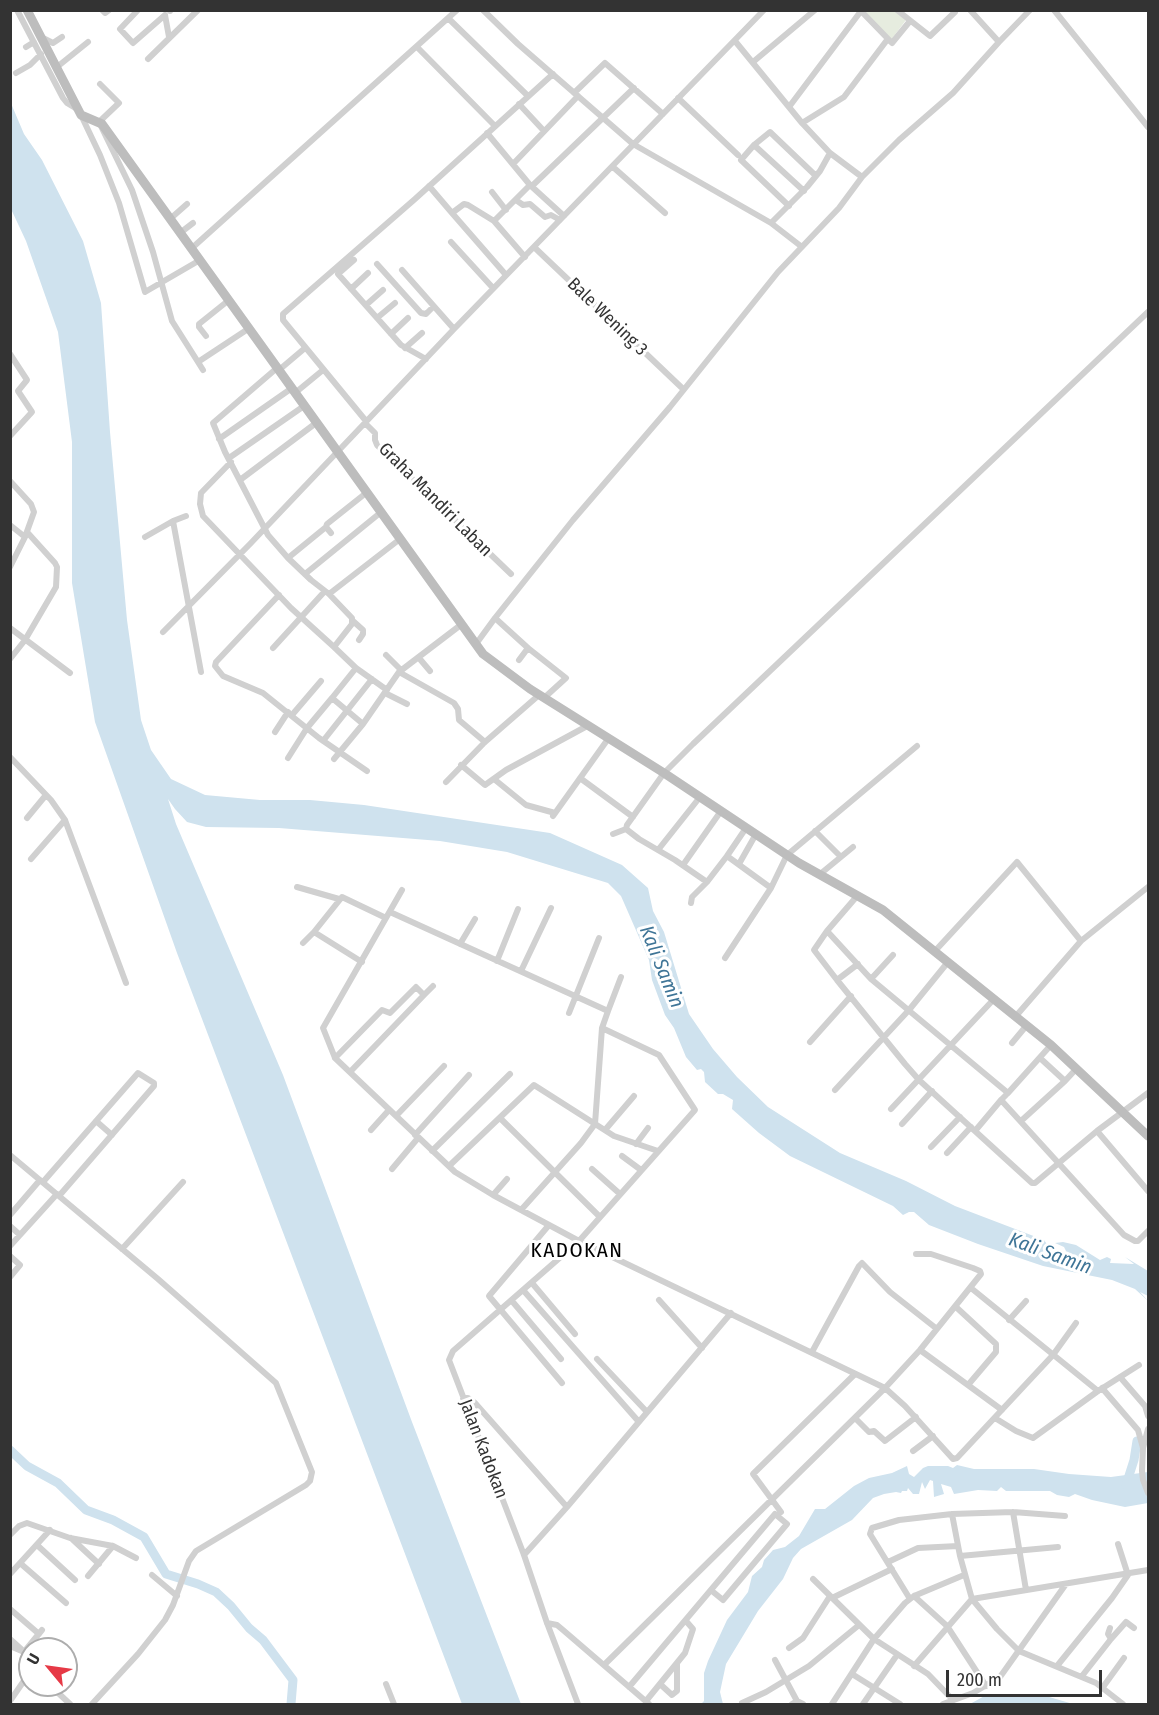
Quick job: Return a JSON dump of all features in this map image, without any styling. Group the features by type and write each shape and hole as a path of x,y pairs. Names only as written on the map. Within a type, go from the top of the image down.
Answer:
{"street":[{"path":"17,10 57,67 132,190 173,324 203,370"},
{"path":"27,10 39,40 41,55 63,98 88,117 192,248 380,513 489,660 608,739 664,772 787,855 883,910 1051,1045 1149,1136"},
{"path":"102,10 105,13 109,10"},
{"path":"138,10 120,29 131,43 135,43 165,15 169,37"},
{"path":"148,59 198,10"},
{"path":"192,248 457,10"},
{"path":"483,10 633,144 771,223 802,247"},
{"path":"163,632 764,10"},
{"path":"753,62 815,10"},
{"path":"897,10 932,36 955,11"},
{"path":"970,10 999,42"},
{"path":"476,644 573,520 670,407 764,289 852,192 862,177 898,140 953,93 1030,10"},
{"path":"1054,10 1149,127"},
{"path":"789,107 860,11 892,43 910,21"},
{"path":"448,19 528,96"},
{"path":"26,47 39,40 53,43 62,37"},
{"path":"802,123 844,97 887,40"},
{"path":"735,41 802,123 830,153 862,177"},
{"path":"57,67 88,42"},
{"path":"417,47 495,126"},
{"path":"16,73 41,55"},
{"path":"513,164 605,63 663,114"},
{"path":"506,275 429,186 553,74"},
{"path":"88,117 119,103 100,84"},
{"path":"494,221 634,88"},
{"path":"678,98 738,155"},
{"path":"519,104 544,131"},
{"path":"88,117 119,202 146,292 200,260"},
{"path":"789,206 741,160 754,145 770,132 816,176"},
{"path":"487,133 531,186 562,218"},
{"path":"754,145 804,191"},
{"path":"771,223 804,191 830,153"},
{"path":"613,167 665,213"},
{"name":"Graha Mandiri Laban","path":"429,186 283,314 283,320 375,433 377,445 511,574"},
{"path":"492,192 506,210"},
{"path":"516,200 523,205 530,204 544,217 551,215 562,218"},
{"path":"170,219 187,204"},
{"path":"452,213 464,204 468,204 494,221 525,256"},
{"path":"180,233 192,223"},
{"path":"452,242 493,288"},
{"name":"Bale Wening 3","path":"534,247 681,387"},
{"path":"354,260 338,274 405,348 426,359"},
{"path":"377,264 421,313 426,314 433,307"},
{"path":"402,270 454,329"},
{"path":"351,289 368,273"},
{"path":"366,305 383,290"},
{"path":"206,336 198,324 229,300"},
{"path":"377,318 394,303"},
{"path":"613,834 626,829 664,772 1149,312"},
{"path":"391,334 408,318"},
{"path":"198,362 248,328"},
{"path":"405,348 422,333"},
{"path":"305,348 213,423 264,528 288,558 327,592 363,630 358,640"},
{"path":"10,436 32,412 18,393 28,381 11,357"},
{"path":"219,439 323,370"},
{"path":"304,406 230,460 201,493 200,504 204,517 279,595 356,668 386,692 407,704"},
{"path":"240,480 316,423"},
{"path":"10,481 34,512 10,567"},
{"path":"288,558 329,530 327,524 366,493"},
{"path":"305,574 380,513"},
{"path":"145,537 186,516"},
{"path":"173,521 201,672"},
{"path":"10,525 26,534 53,560 57,567 56,587 25,640 10,659"},
{"path":"273,648 327,592 400,539"},
{"path":"279,595 216,662 215,666 223,676 263,693 323,741 368,771"},
{"path":"446,782 485,742 566,678 495,618"},
{"path":"334,647 353,621"},
{"path":"334,759 363,724 400,671 462,624"},
{"path":"10,628 70,673"},
{"path":"519,660 528,648"},
{"path":"386,655 400,671 454,703 458,709 459,720 485,742"},
{"path":"419,658 430,671"},
{"path":"288,758 308,728 356,668"},
{"path":"323,741 372,679"},
{"path":"275,732 321,681"},
{"path":"332,698 363,724"},
{"path":"461,765 484,787 511,767 588,725"},
{"path":"494,779 526,805 554,814 608,739"},
{"path":"725,958 771,888 787,855 917,746"},
{"path":"10,757 46,795 65,820 126,983"},
{"path":"580,778 633,817"},
{"path":"27,818 46,795"},
{"path":"658,850 700,797"},
{"path":"683,865 722,811"},
{"path":"31,859 65,820"},
{"path":"691,903 692,897 707,882 746,828"},
{"path":"626,829 707,882"},
{"path":"815,831 840,856"},
{"path":"739,864 756,834"},
{"path":"819,875 853,847"},
{"path":"727,856 771,888"},
{"path":"935,951 1017,862 1082,941"},
{"path":"297,887 339,899 347,898 460,944 608,1011"},
{"path":"1016,1016 1082,941 1149,887"},
{"path":"402,890 323,1028 335,1058 449,1166 493,1195 579,1240 885,1388 916,1417 950,1457 955,1459 1053,1355 1076,1323"},
{"path":"858,895 814,950 920,1080 1032,1183 1035,1183 1097,1131 1149,1093"},
{"path":"303,943 339,899"},
{"path":"520,971 551,908"},
{"path":"497,961 518,909"},
{"path":"460,944 476,919"},
{"path":"827,931 872,979 1008,1093"},
{"path":"314,932 362,962"},
{"path":"569,1013 574,995 599,938"},
{"path":"872,979 893,955"},
{"path":"835,1090 909,1010 948,962"},
{"path":"837,980 858,964"},
{"path":"521,1210 595,1124 602,1028 621,977"},
{"path":"350,1072 433,986"},
{"path":"335,1058 382,1010 390,1013 416,987 424,995"},
{"path":"810,1042 851,996"},
{"path":"891,1109 994,999"},
{"path":"1012,1043 1027,1025"},
{"name":"Jalan Kadokan","path":"578,1704 524,1555 451,1367 450,1356 579,1240 695,1110 659,1055 602,1028"},
{"path":"947,1153 1008,1093 1051,1045"},
{"path":"1040,1058 1065,1081"},
{"path":"396,1116 444,1066"},
{"path":"1021,1121 1077,1068"},
{"path":"10,1215 138,1072 154,1083 154,1086 112,1135 10,1246"},
{"path":"432,1151 510,1074"},
{"path":"392,1169 469,1076"},
{"path":"449,1166 501,1119 534,1085 614,1136 658,1151"},
{"path":"902,1124 932,1091"},
{"path":"605,1130 634,1096"},
{"path":"1001,1100 1124,1235 1138,1241 1149,1231"},
{"path":"371,1130 389,1110"},
{"path":"931,1147 960,1117"},
{"path":"501,1119 600,1217"},
{"path":"96,1121 112,1135"},
{"path":"636,1143 648,1128"},
{"path":"1097,1131 1149,1191"},
{"path":"10,1155 276,1383 312,1472 310,1481 306,1485 196,1551 189,1561 170,1613 150,1640 92,1704"},
{"path":"622,1156 641,1170"},
{"path":"592,1169 620,1194"},
{"path":"493,1195 507,1179"},
{"path":"122,1249 183,1182"},
{"path":"549,1225 490,1293 490,1298 562,1383"},
{"path":"10,1226 20,1235"},
{"path":"604,1665 885,1388 920,1350 981,1274 979,1270 931,1254 916,1254"},
{"path":"10,1256 20,1265 10,1277"},
{"path":"812,1352 862,1263 890,1292 937,1329"},
{"path":"532,1283 575,1334"},
{"path":"971,1288 1100,1390 1137,1430 1143,1448"},
{"path":"523,1290 639,1422"},
{"path":"659,1300 702,1348"},
{"path":"512,1301 561,1359"},
{"path":"1009,1320 1026,1301"},
{"path":"956,1307 996,1344 996,1352 968,1384"},
{"path":"524,1555 730,1313"},
{"path":"920,1350 1002,1410"},
{"path":"597,1359 647,1412"},
{"path":"995,1418 1033,1438 1139,1365"},
{"path":"781,1512 753,1474 855,1374"},
{"path":"1120,1377 1144,1406 1149,1416"},
{"path":"463,1398 468,1398 475,1403 567,1507"},
{"path":"855,1418 869,1432 874,1431 885,1441 916,1417"},
{"path":"1149,1429 1143,1448 1143,1480 1149,1493"},
{"path":"913,1451 933,1436"},
{"path":"1013,1512 1026,1590"},
{"path":"986,1686 947,1626 912,1597 870,1534 872,1528 898,1520 952,1514 1013,1512 1065,1516"},
{"path":"629,1687 775,1514 787,1524 723,1600 712,1591"},
{"path":"952,1514 964,1575 972,1599 997,1629 1019,1651 1082,1676 1103,1687 1123,1704"},
{"path":"10,1535 19,1526 27,1523 70,1538 113,1546 136,1558"},
{"path":"10,1574 50,1530"},
{"path":"70,1538 99,1564"},
{"path":"1118,1544 1128,1575"},
{"path":"37,1545 75,1580"},
{"path":"888,1562 918,1548 958,1545"},
{"path":"88,1576 113,1546"},
{"path":"960,1556 1058,1547"},
{"path":"20,1563 66,1603"},
{"path":"789,1647 803,1638 831,1597 892,1569"},
{"path":"914,1666 972,1599 1149,1570"},
{"path":"152,1575 177,1596"},
{"path":"832,1704 874,1639 912,1597 964,1575"},
{"path":"1057,1666 1128,1575"},
{"path":"813,1579 874,1639 933,1679 953,1700"},
{"path":"943,1704 973,1693 1000,1677 1066,1584"},
{"path":"10,1609 41,1632 37,1637"},
{"path":"547,1623 563,1630 647,1703 685,1653 693,1630 686,1621"},
{"path":"1082,1676 1126,1622 1134,1628"},
{"path":"742,1703 809,1666 859,1625"},
{"path":"1110,1628 1107,1634 1111,1639"},
{"path":"863,1704 897,1655"},
{"path":"1103,1687 1124,1658"},
{"path":"775,1660 797,1703"},
{"path":"660,1684 672,1695 677,1691 677,1664"},
{"path":"852,1674 900,1704"},
{"path":"386,1684 394,1704"}],"shaded area":[{"path":"863,11 894,11 906,20 891,40"}],"water":[{"path":"10,101 24,134 42,160 83,241 101,303 127,620 141,720 151,750 171,779 205,795 364,805 550,833 622,865 648,888 653,911 664,932 689,1014 713,1049 737,1077 768,1107 840,1153 906,1181 955,1206 1044,1240 1049,1247 1055,1246 1052,1252 1065,1254 1064,1247 1055,1243 1063,1242 1076,1245 1100,1260 1107,1257 1111,1259 1110,1263 1134,1264 1125,1257 1148,1271 1148,1296 1140,1292 1148,1301 1135,1289 1112,1280 1043,1266 929,1225 914,1212 903,1215 893,1206 790,1156 732,1109 733,1100 723,1094 718,1094 705,1082 704,1072 701,1069 697,1070 686,1057 674,1028 665,1015 652,980 649,960 621,896 608,883 507,852 440,841 279,828 206,827 187,822 168,799 176,824 283,1075 412,1422 521,1704 462,1704 177,953 95,722 72,583 72,442 58,332 26,241 11,209"},
{"path":"957,1465 974,1469 1034,1469 1111,1477 1148,1472 1148,1503 1125,1507 1075,1494 1069,1497 1050,1491 1006,1491 1001,1487 997,1491 978,1490 954,1494 951,1487 941,1484 944,1494 934,1497 933,1481 930,1480 925,1489 922,1482 919,1494 913,1494 908,1488 907,1491 901,1493 884,1494 873,1498 852,1520 801,1549 793,1558 783,1579 758,1611 726,1664 720,1692 723,1704 701,1704 704,1701 704,1673 708,1661 727,1620 748,1592 752,1576 762,1567 764,1560 773,1550 785,1547 799,1536 815,1509 825,1509 854,1486 869,1478 892,1473 907,1466 909,1474 914,1477 928,1466 953,1468"},
{"path":"988,1694 1039,1694 1073,1704 970,1704"}],"waterway":[{"name":"Kali Samin","path":"1126,1485 1137,1441"},
{"path":"10,1450 27,1466 58,1483 86,1510 113,1520 144,1537 166,1574 216,1592 263,1640 293,1680 291,1704"}],"district":[{"name":"KADOKAN","path":"577,1251"}]}
